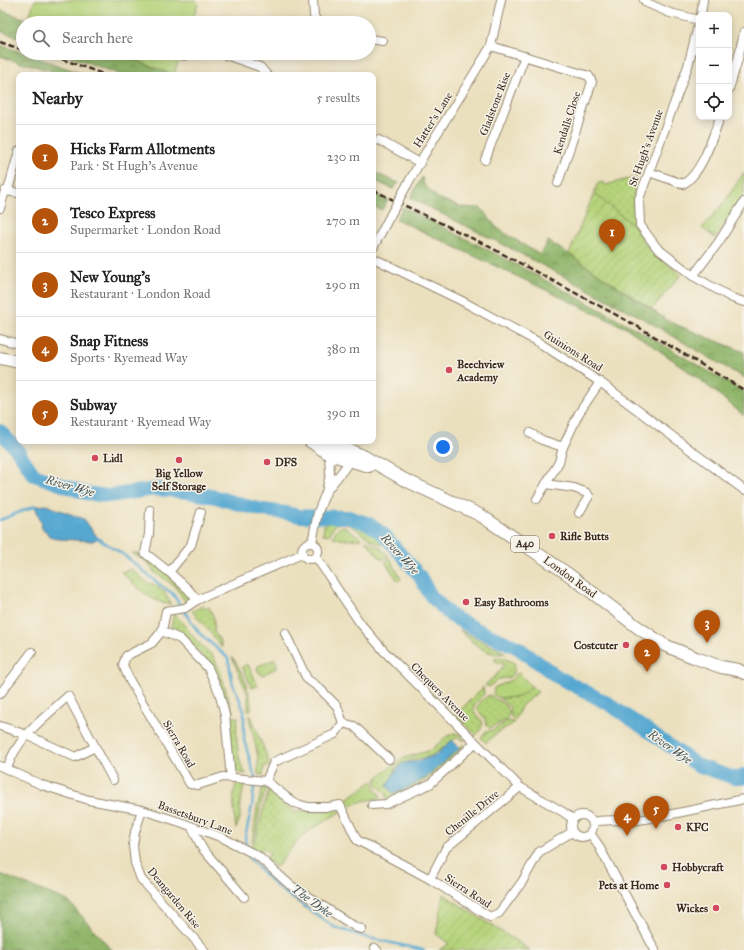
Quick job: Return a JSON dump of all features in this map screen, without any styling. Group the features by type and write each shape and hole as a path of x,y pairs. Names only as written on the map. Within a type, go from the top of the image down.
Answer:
{"main road":[{"path":"0,358 16,361"},
{"name":"London Road","path":"315,444 330,454 348,457 403,479 480,515 568,574 636,626 664,645 715,665 742,670"},
{"path":"326,444 348,457"},
{"name":"London Road","path":"335,444 363,456 403,479"}],"street":[{"path":"312,0 314,16"},
{"name":"Hatter's Lane","path":"376,242 407,185 490,46 501,0"},
{"path":"644,0 647,3 670,13 696,20"},
{"path":"701,12 703,0"},
{"path":"730,84 744,32"},
{"name":"St Hugh's Avenue","path":"696,33 688,66 639,199 640,225 657,248 693,276 732,298 744,302"},
{"path":"376,40 383,41"},
{"name":"Kendalls Close","path":"490,46 589,76 592,82 558,183"},
{"name":"Gladstone Rise","path":"485,160 525,56"},
{"path":"240,60 260,67 264,72"},
{"path":"649,172 683,184 689,181 708,151 719,120"},
{"path":"376,140 379,140 420,163"},
{"path":"0,208 4,192 8,190 16,162"},
{"path":"8,190 16,192"},
{"path":"693,276 718,243 744,203"},
{"name":"Guinions Road","path":"376,259 460,300 538,342 600,382 744,490"},
{"path":"0,339 16,343"},
{"path":"537,499 559,462 563,447 579,413 600,382"},
{"path":"530,433 542,440 563,447"},
{"path":"312,543 318,512 326,492 330,474 330,454"},
{"path":"326,492 344,469 348,457"},
{"path":"546,484 574,488 588,492 589,496 579,513"},
{"path":"150,510 149,534 145,553 188,589 197,600"},
{"path":"169,572 191,545 201,512"},
{"path":"312,543 317,545 318,548 316,557 308,559 302,554 304,545 312,543"},
{"path":"231,778 225,715 219,692 208,668 180,639 162,631 166,611 185,608 197,600 302,554"},
{"name":"Chequers Avenue","path":"316,557 360,623 378,644 475,743 520,787 573,819"},
{"name":"Sierra Road","path":"162,631 152,643 126,656 123,665 130,681 190,784 198,785 223,777 264,781 294,803 308,807 329,807 340,805 357,840 430,880 490,917 499,913 522,882 539,852 572,832"},
{"path":"286,633 307,679 318,687 337,706 344,723"},
{"path":"0,694 32,652"},
{"path":"4,768 27,735 68,696 113,780"},
{"path":"344,723 354,726 389,759"},
{"path":"264,781 274,762 335,734 344,723"},
{"path":"0,726 27,735 74,757 95,747"},
{"path":"372,805 386,804 430,784 475,743"},
{"name":"Bassetsbury Lane","path":"4,768 42,785 89,800 142,810 223,838 255,854 290,884 351,925 362,929"},
{"name":"Chenille Drive","path":"430,880 446,848 520,787"},
{"path":"593,822 616,819 637,820 744,799"},
{"name":"Deangarden Rise","path":"142,810 135,832 133,846 135,863 141,879 204,950"},
{"path":"578,815 585,815 593,822 593,826 588,836 580,837 572,832 570,827 573,819 578,815"},
{"path":"192,827 202,848 244,897"},
{"path":"590,833 597,843 655,950"}],"green space":[{"path":"35,0 195,0 198,3 194,16 29,16"},
{"path":"0,10 18,16 16,16 16,37 0,31"},
{"path":"0,45 16,51 16,60 43,60 77,72 55,72 0,56"},
{"path":"80,60 135,60 166,72 114,72"},
{"path":"135,60 179,60 175,72 166,72"},
{"path":"744,172 744,194 739,204 715,238 702,228 726,200"},
{"path":"376,173 399,183 393,189 376,181"},
{"path":"639,176 636,183 634,196 634,215 637,229 594,193 598,183 604,182 605,185"},
{"path":"422,177 424,185 438,198 461,207 481,208 497,228 540,255 548,241 670,322 744,352 744,378 644,319 506,246 410,198"},
{"path":"594,193 637,229 651,250 681,275 652,309 569,254"},
{"path":"376,194 388,200 382,210 376,207"},
{"path":"403,207 498,255 629,325 744,392 744,416 688,371 628,329 396,219"},
{"path":"347,519 354,521 386,544 374,542 350,525 344,523 337,524 333,528 330,535 323,534 324,525 330,522"},
{"path":"343,526 362,539 345,540 333,537 336,530"},
{"path":"365,540 382,549 389,556 382,560"},
{"path":"132,553 145,554 187,591 191,601 186,603 175,586 154,572 147,562"},
{"path":"390,558 401,579 398,581 385,562"},
{"path":"131,569 148,583 155,585 164,592 171,604 157,601 150,597 121,572"},
{"path":"203,606 206,609 209,607 214,618 214,632 221,642 222,648 192,611"},
{"path":"174,613 197,641 214,657 232,710 235,712 228,712 226,710 211,668 202,655 176,629 171,627"},
{"path":"460,630 506,653 493,653 480,648"},
{"path":"232,657 246,682 250,696 251,710 248,710 248,695"},
{"path":"495,657 506,659 515,664 514,672 509,678 499,679 489,687 485,685 500,671 504,664 495,661"},
{"path":"275,659 278,667 263,675 259,673 257,669 258,666"},
{"path":"248,664 258,686 252,688 242,667"},
{"path":"519,673 531,687 518,697 499,698 493,694 494,688 509,681"},
{"path":"530,685 538,692 522,705 515,720 511,717 510,707 499,698 518,697 531,687"},
{"path":"483,687 484,694 476,702 474,707 475,713 483,723 480,731 476,735 455,715"},
{"path":"490,695 505,705 510,712 506,720 490,728 477,708 482,700"},
{"path":"249,716 251,716 270,764 268,767 265,765 263,775 258,775 258,757"},
{"path":"238,717 237,730 239,755 246,774 235,772 233,769 228,718"},
{"path":"507,721 514,722 497,733 486,743 481,738 485,732 493,730"},
{"path":"454,733 460,734 465,741 456,738 429,757 412,760 396,767 390,790 391,792 409,786 465,745 445,765 418,785 387,799 386,793 376,784 376,779 401,759 431,750 447,736"},
{"path":"373,781 374,786 381,798 363,801 349,806 345,803 345,800"},
{"path":"241,782 245,783 240,803 240,818 236,829 234,794 236,785"},
{"path":"263,787 267,788 261,804 255,837 252,842 257,807"},
{"path":"270,789 280,797 280,801 287,807 298,812 300,810 318,812 337,808 340,812 309,831 297,841 277,867 266,859 270,853 264,848 259,853 251,846 257,838 258,827"},
{"path":"0,874 68,901 112,950 0,950"},
{"path":"443,894 530,950 439,950 449,944 436,934"}],"water":[{"path":"46,505 84,519 98,538 93,541 58,539 49,536 41,526 42,525 35,506"},
{"path":"452,740 460,748 429,775 412,786 393,793 387,786 394,773 403,763 419,761 436,755"}],"waterway":[{"name":"River Wye","path":"0,431 18,451 34,475 85,493 108,496 155,489 188,492 216,497 263,510 300,516 348,517 369,524 383,534 419,575 431,596 451,616 484,633 517,647 558,677 609,704 697,765 734,778 742,778 744,775"},
{"path":"0,520 35,506 36,507"},
{"path":"96,537 124,555 172,593 199,633 228,658 233,685 244,711 244,740 255,778 252,806 245,838 247,849"},
{"name":"The Dyke","path":"248,854 249,858 277,887 334,927 369,938 424,950"}],"railway":[{"path":"0,42 16,48"},
{"path":"64,60 98,72"},
{"path":"376,191 486,245 635,325 744,390"}],"place":[{"name":"Hicks Farm Allotments","path":"612,252"},
{"name":"Beechview Academy","path":"449,370"},
{"name":"Lidl","path":"95,458"},
{"name":"Big Yellow Self Storage","path":"179,460"},
{"name":"DFS","path":"267,462"},
{"name":"Rifle Butts","path":"552,536"},
{"name":"Easy Bathrooms","path":"466,602"},
{"name":"New Young's","path":"707,643"},
{"name":"Costcuter","path":"626,645"},
{"name":"Tesco Express","path":"647,672"},
{"name":"KFC","path":"678,827"},
{"name":"Subway","path":"656,829"},
{"name":"Snap Fitness","path":"627,836"},
{"name":"Hobbycraft","path":"664,867"},
{"name":"Pets at Home","path":"667,885"},
{"name":"Wickes","path":"716,908"}]}
